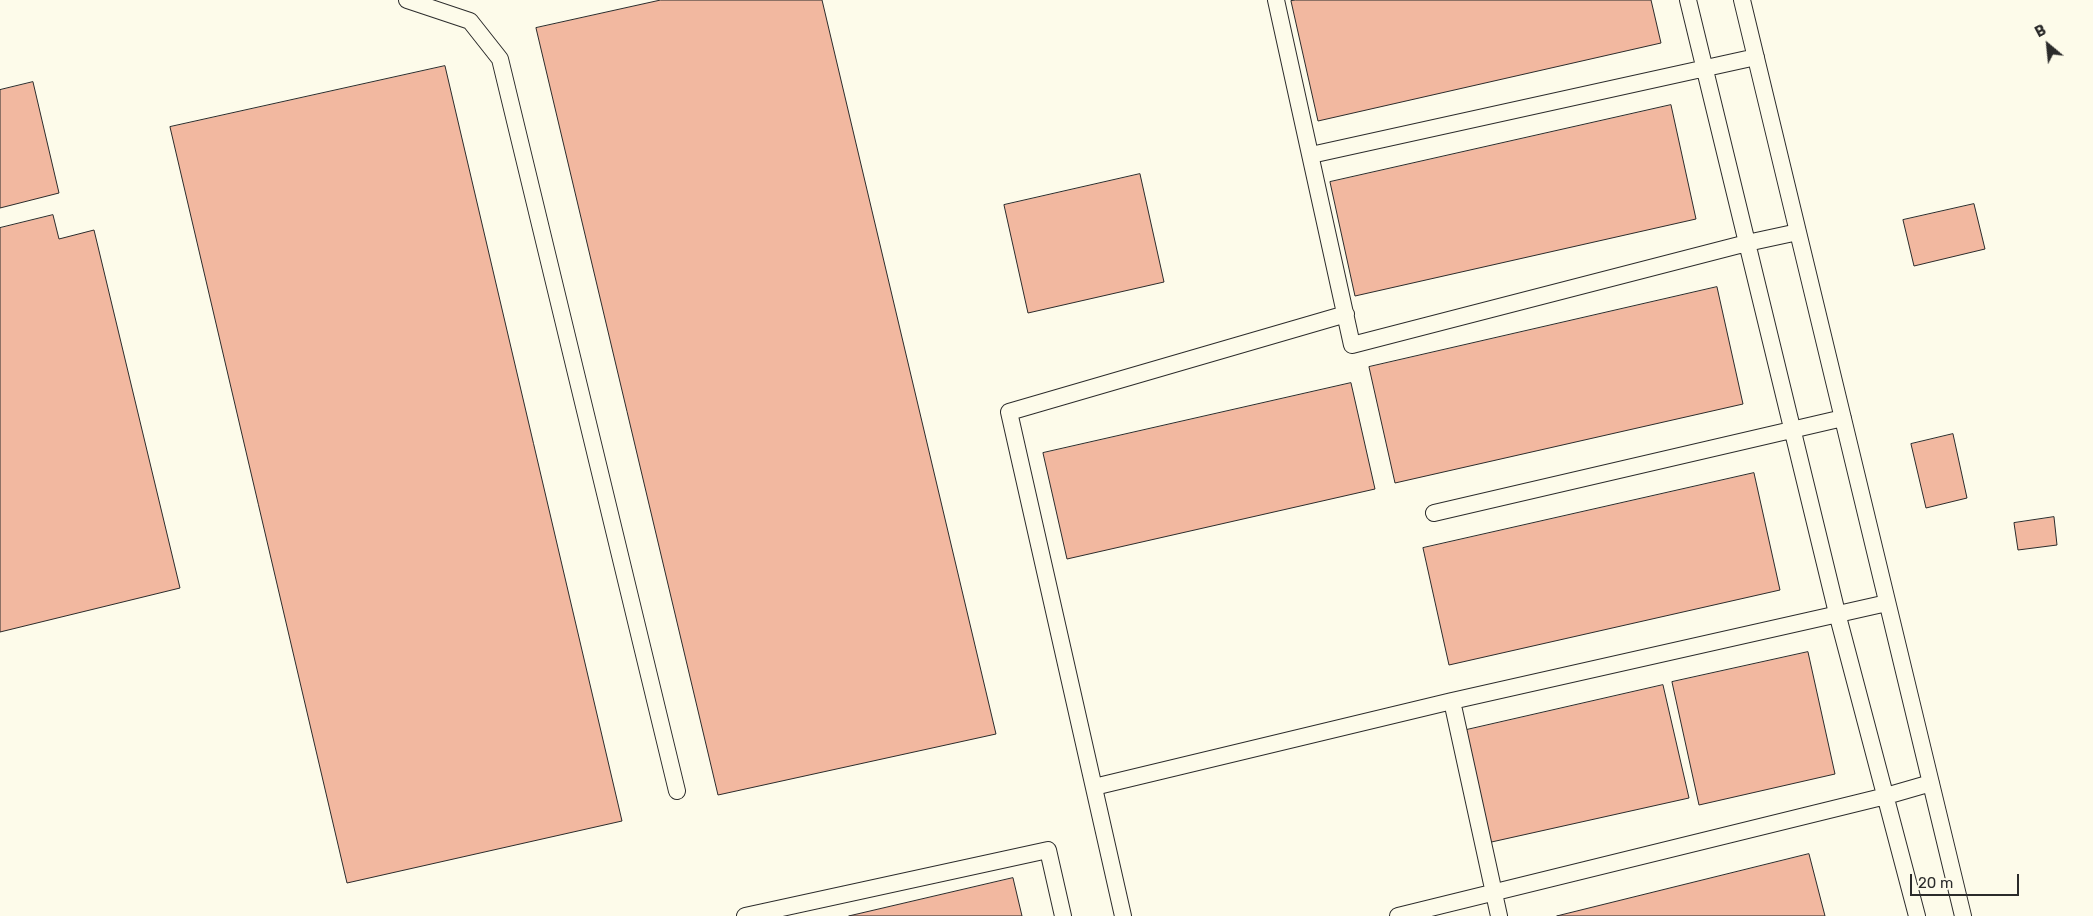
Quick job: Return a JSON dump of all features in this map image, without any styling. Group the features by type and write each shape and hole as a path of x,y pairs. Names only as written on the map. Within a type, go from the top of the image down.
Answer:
{"lane":[{"path":"407,0 470,21 500,59 677,791"},
{"path":"1276,0 1352,345 1748,243 1798,232"},
{"path":"1688,0 1838,612 1917,916"},
{"path":"1742,0 1963,916"},
{"path":"1311,155 1756,57"},
{"path":"1123,916 1009,412 1346,314"},
{"path":"1434,513 1843,418"},
{"path":"1094,787 1452,701 1838,612 1887,603"},
{"path":"1452,701 1499,916"},
{"path":"1398,916 1886,796 1931,783"},
{"path":"745,916 1048,850 1063,916"}],"building":[{"path":"661,0 822,0 996,734 718,795 536,28"},
{"path":"1651,0 1661,43 1318,121 1291,1"},
{"path":"445,66 622,821 347,883 170,127"},
{"path":"33,82 59,193 0,208 0,90"},
{"path":"1671,105 1696,219 1355,296 1330,182"},
{"path":"1140,174 1164,282 1028,313 1004,205"},
{"path":"1974,204 1985,249 1914,266 1903,220"},
{"path":"53,215 59,239 94,230 180,588 0,632 0,228"},
{"path":"1717,287 1743,404 1395,483 1369,367"},
{"path":"1351,383 1375,489 1067,559 1043,453"},
{"path":"1953,434 1967,498 1926,508 1911,444"},
{"path":"1754,473 1780,590 1449,665 1423,548"},
{"path":"2054,517 2057,545 2018,550 2014,523"},
{"path":"1808,652 1835,774 1699,805 1672,682"},
{"path":"1663,685 1689,798 1487,843 1462,731"},
{"path":"1809,854 1825,916 1557,916"},
{"path":"1013,878 1022,916 849,916"}]}
